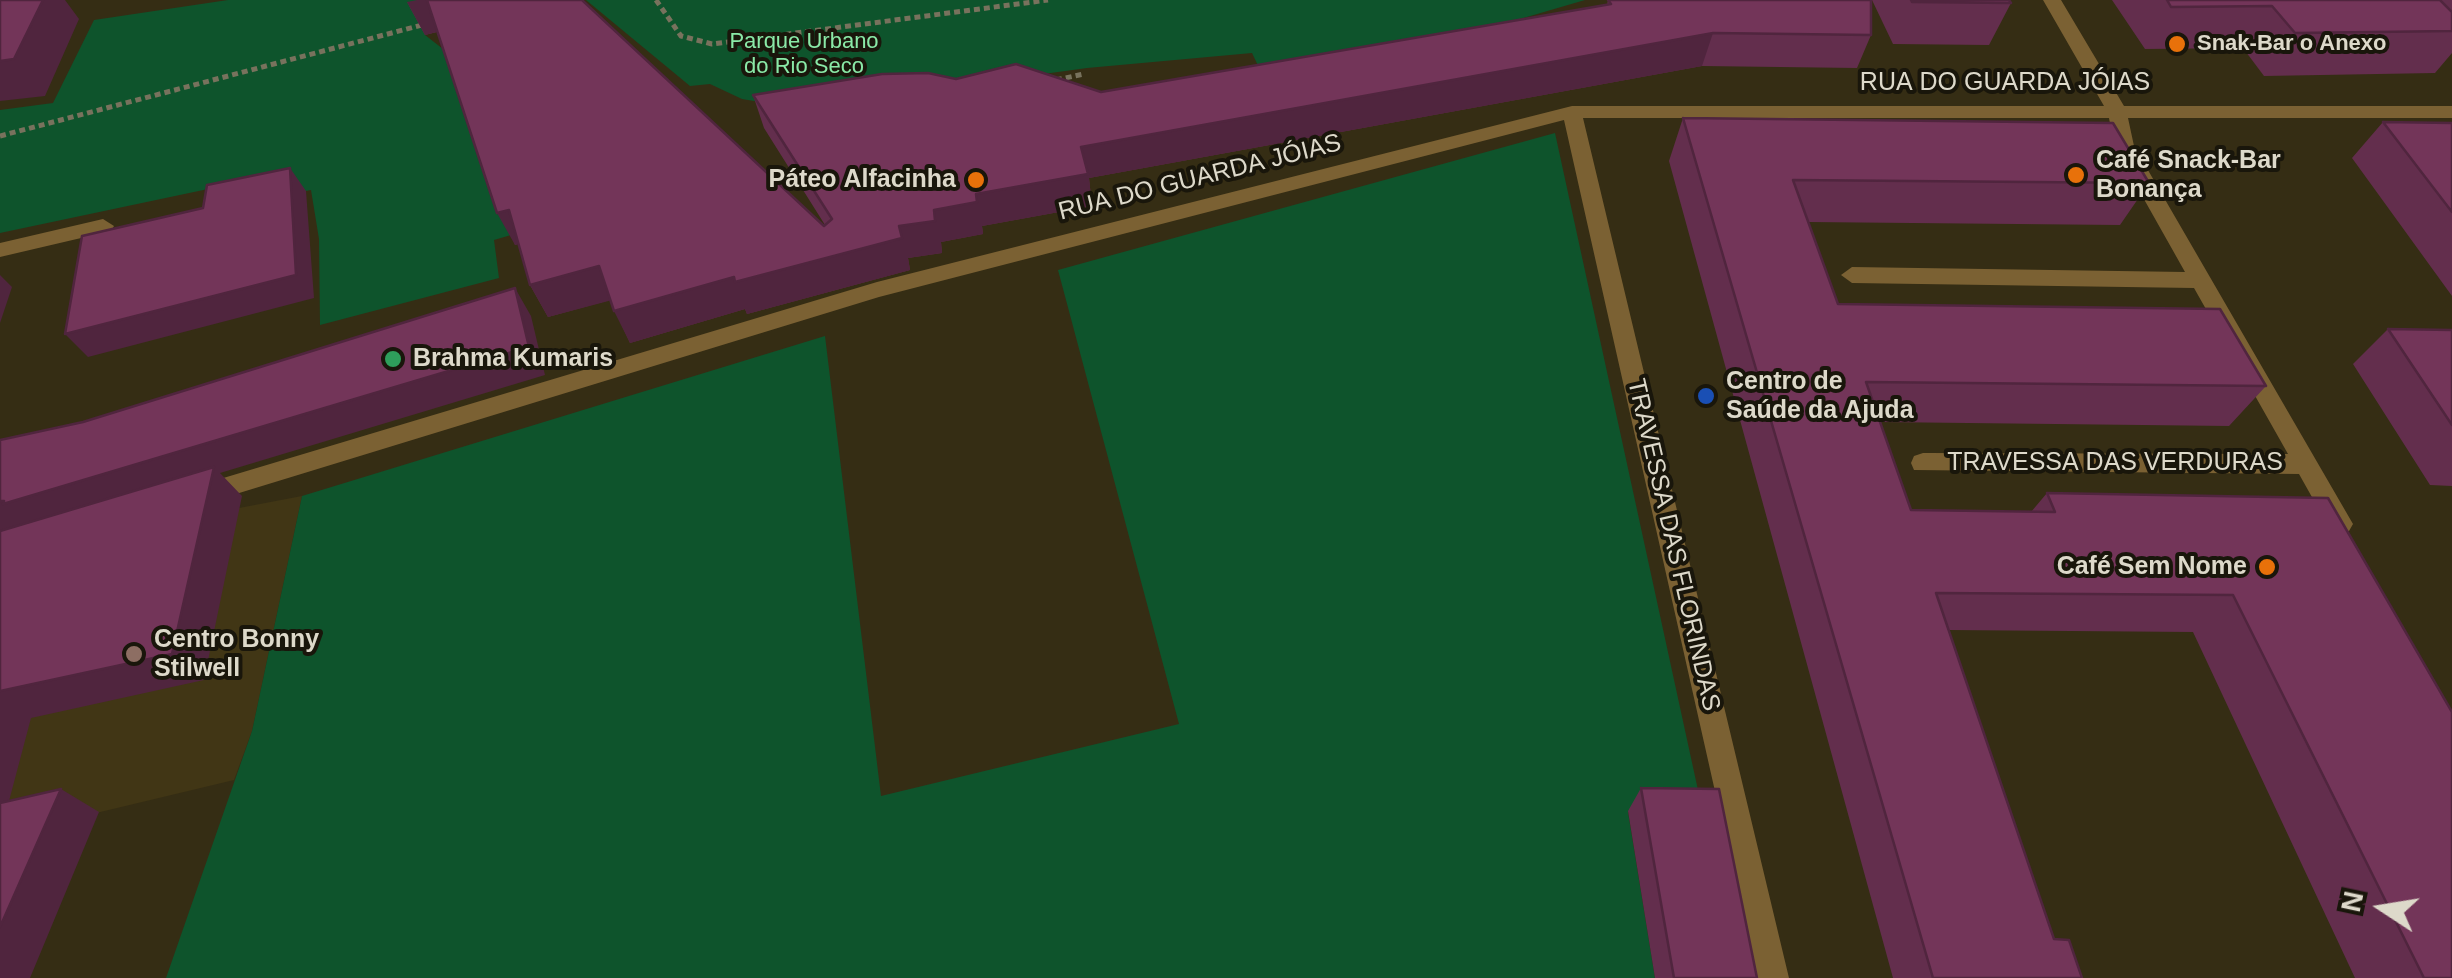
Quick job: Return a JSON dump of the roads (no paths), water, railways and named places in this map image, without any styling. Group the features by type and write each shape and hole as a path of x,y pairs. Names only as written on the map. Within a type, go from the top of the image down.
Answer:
{"street":[{"path":"2052,0 2117,110 2124,146 2354,549"},
{"name":"RUA DO GUARDA JÓIAS","path":"186,500 877,290 1572,112 2452,112"},
{"name":"TRAVESSA DAS FLORINDAS","path":"1572,112 1773,978"},
{"path":"0,250 103,226"},
{"path":"1852,276 2200,280"},
{"name":"TRAVESSA DAS VERDURAS","path":"1923,463 2306,464"}],"place":[{"name":"Snak-Bar o Anexo","path":"2177,44"},
{"name":"Café Snack-Bar Bonança","path":"2076,175"},
{"name":"Páteo Alfacinha","path":"976,180"},
{"name":"Brahma Kumaris","path":"393,359"},
{"name":"Centro de Saúde da Ajuda","path":"1706,396"},
{"name":"Café Sem Nome","path":"2267,567"},
{"name":"Centro Bonny Stilwell","path":"134,654"}],"park label":[{"name":"Parque Urbano do Rio Seco","path":"804,54"}]}
